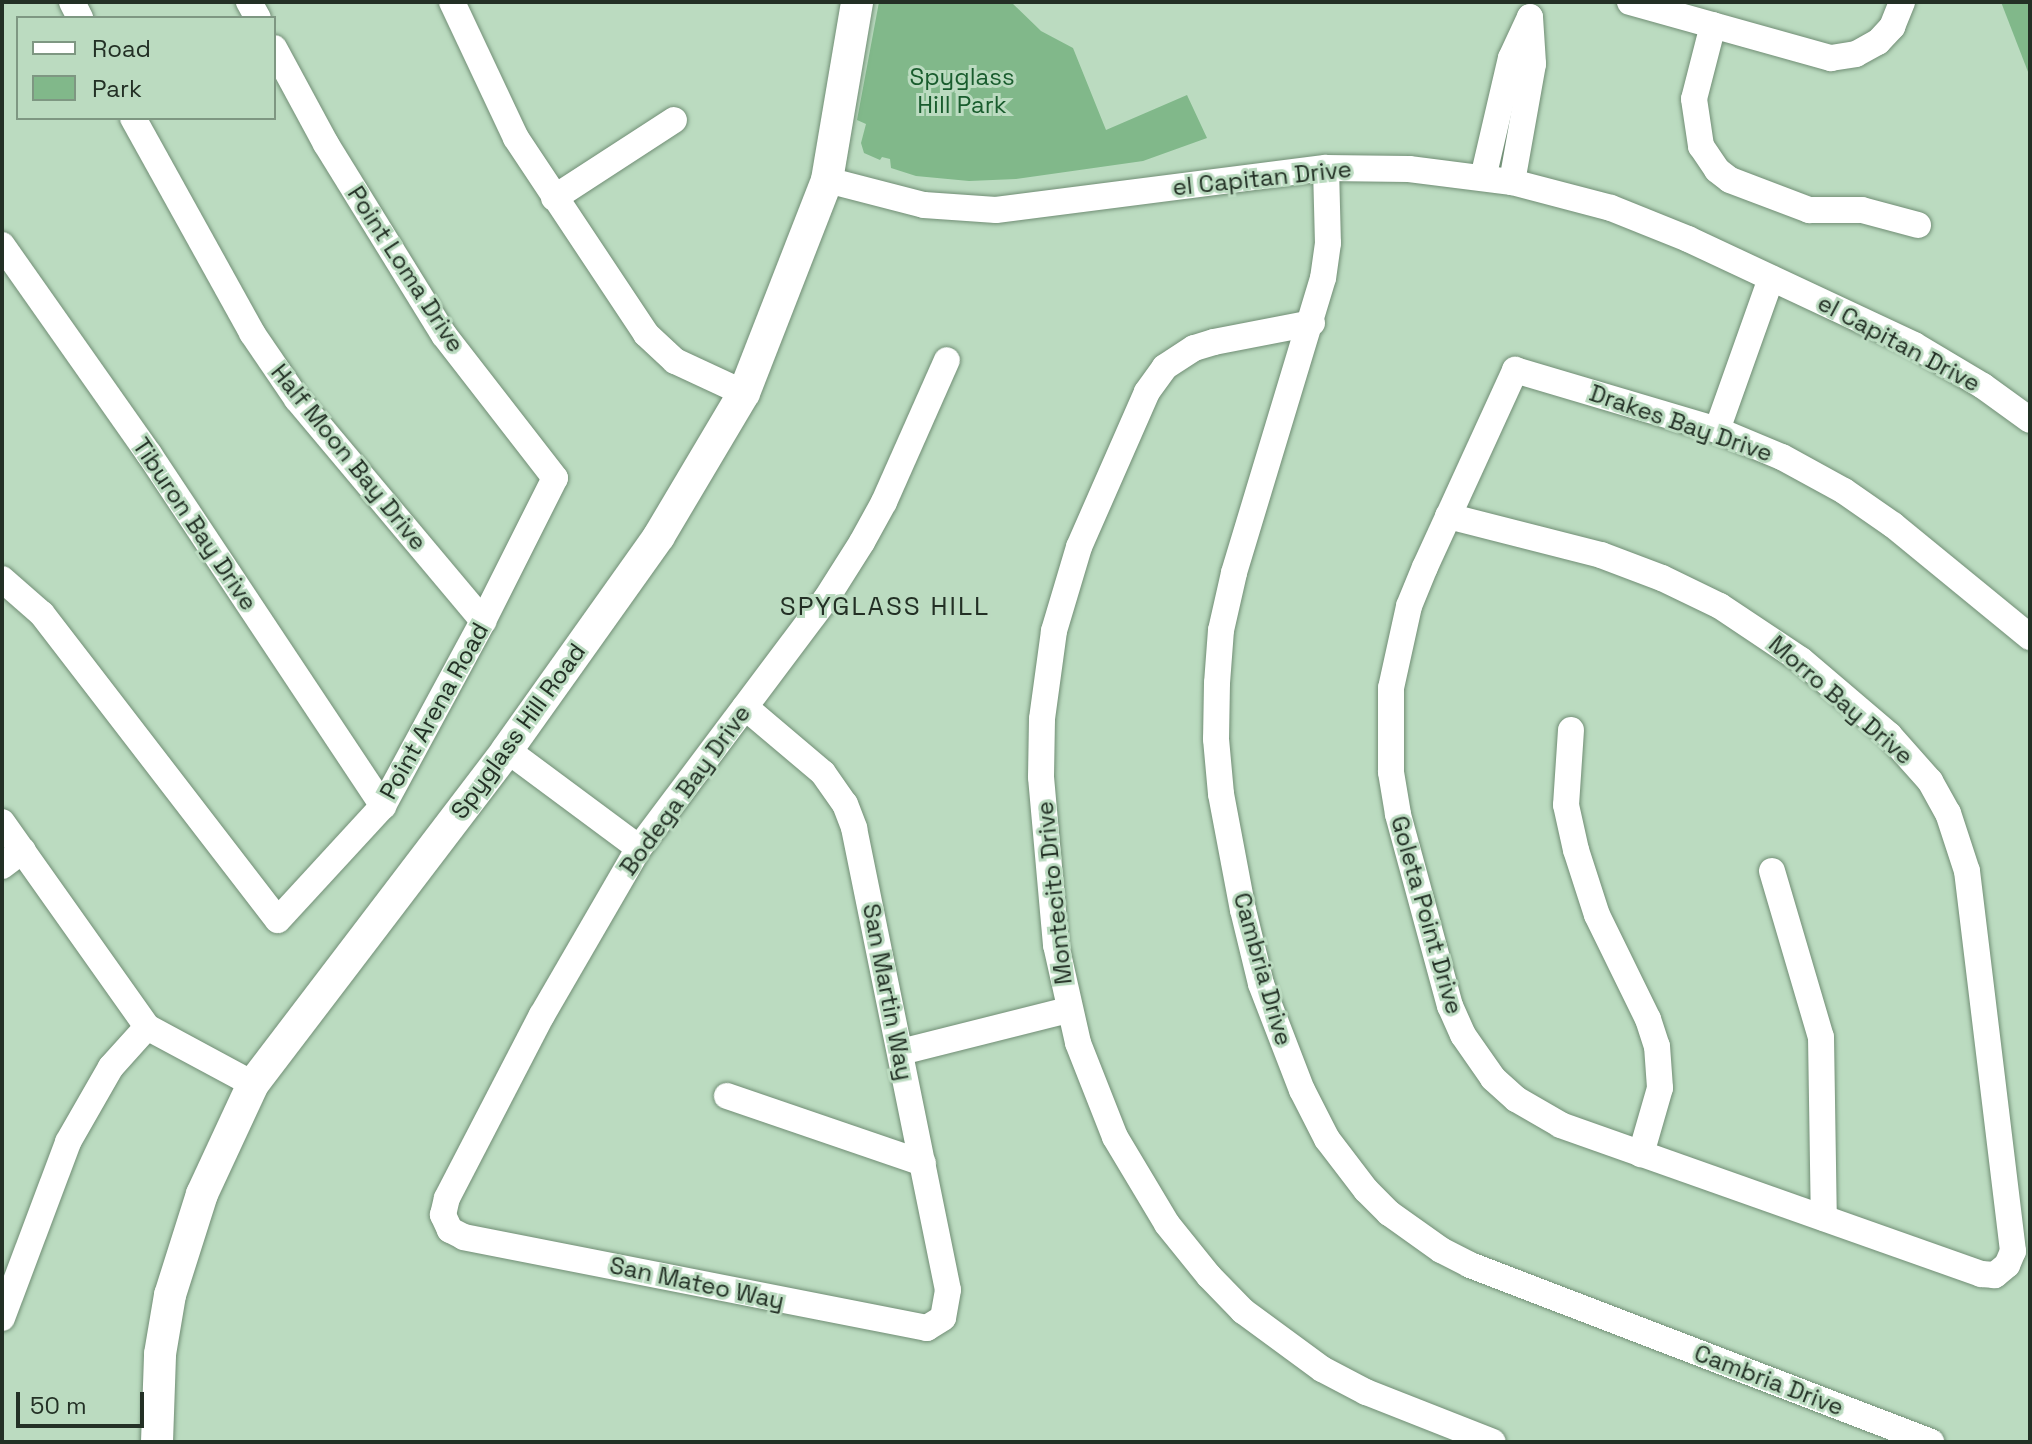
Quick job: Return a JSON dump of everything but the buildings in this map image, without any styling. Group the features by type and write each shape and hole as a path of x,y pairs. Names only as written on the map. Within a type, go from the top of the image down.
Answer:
{"main road":[{"name":"Spyglass Hill Road","path":"157,1442 160,1354 170,1295 202,1194 253,1084 507,750 659,536 744,393 827,180 857,2"}],"street":[{"path":"452,2 516,138 646,334 675,361 744,393"},
{"path":"1636,2 1817,55 1846,57 1878,42 1892,27 1902,2"},
{"path":"1483,178 1511,58 1533,9"},
{"path":"1512,182 1533,64 1533,9"},
{"path":"1713,25 1694,99 1701,146 1717,170 1730,180 1799,208 1823,212 1862,210 1918,225"},
{"name":"Point Loma Drive","path":"276,52 326,144 444,335 555,478"},
{"name":"Half Moon Bay Drive","path":"134,120 252,333 297,399 483,621"},
{"path":"554,198 674,120"},
{"name":"el Capitan Drive","path":"827,180 924,205 996,210 1326,168 1409,169 1512,182 1611,208 1771,278 1914,345 1983,386 2030,420"},
{"name":"Cambria Drive","path":"1326,168 1328,243 1312,323 1234,573 1221,630 1216,739 1221,794 1255,959 1287,1056 1327,1139 1366,1190 1389,1213 1450,1255 1931,1442"},
{"name":"Tiburon Bay Drive","path":"2,245 149,454 383,806"},
{"path":"1717,430 1771,278"},
{"name":"Montecito Drive","path":"1312,323 1214,342 1194,348 1165,367 1147,392 1079,547 1049,660 1041,748 1052,911 1068,1010 1092,1086 1131,1167 1167,1224 1226,1294 1281,1342 1322,1369 1366,1392 1493,1442"},
{"name":"Bodega Bay Drive","path":"450,1230 443,1215 447,1198 542,1015 639,848 826,599 862,542 884,502 947,360"},
{"name":"Drakes Bay Drive","path":"1515,370 1717,430 1782,457 1844,491 1893,525 2030,637"},
{"name":"Goleta Point Drive","path":"1515,370 1448,516 1405,620 1391,688 1389,730 1398,814 1450,1006 1473,1053 1516,1099 1561,1125 1981,1274 1995,1275 2007,1265 2013,1251 2011,1236"},
{"name":"Point Arena Road","path":"2,579 42,614 278,920 383,806 483,621 555,478"},
{"name":"Morro Bay Drive","path":"1448,516 1601,555 1662,578 1720,606 1801,660 1889,735 1930,781 1948,813 1967,871 2011,1236"},
{"name":"San Martin Way","path":"745,707 823,773 845,804 854,828 948,1290 943,1318"},
{"path":"1571,730 1566,805 1576,850 1601,925 1648,1019 1657,1046 1660,1088 1641,1154"},
{"path":"507,750 639,848"},
{"path":"2,822 12,858 147,1027 253,1084"},
{"path":"1772,871 1821,1037 1824,1218"},
{"path":"901,1052 1068,1010"},
{"path":"2,1318 68,1142 111,1067 147,1027"},
{"path":"727,1096 923,1163"},
{"name":"San Mateo Way","path":"450,1230 464,1237 910,1326 927,1328 943,1318"}],"green space":[{"name":"Spyglass Hill Park","path":"879,2 1012,3 1041,31 1073,48 1106,130 1187,95 1207,138 1143,161 1016,179 969,181 916,176 891,168 890,159 882,157 880,160 864,153 861,143 866,124 857,120"},
{"path":"2001,2 2030,2 2030,77"}],"district":[{"name":"SPYGLASS HILL","path":"885,607"}]}
